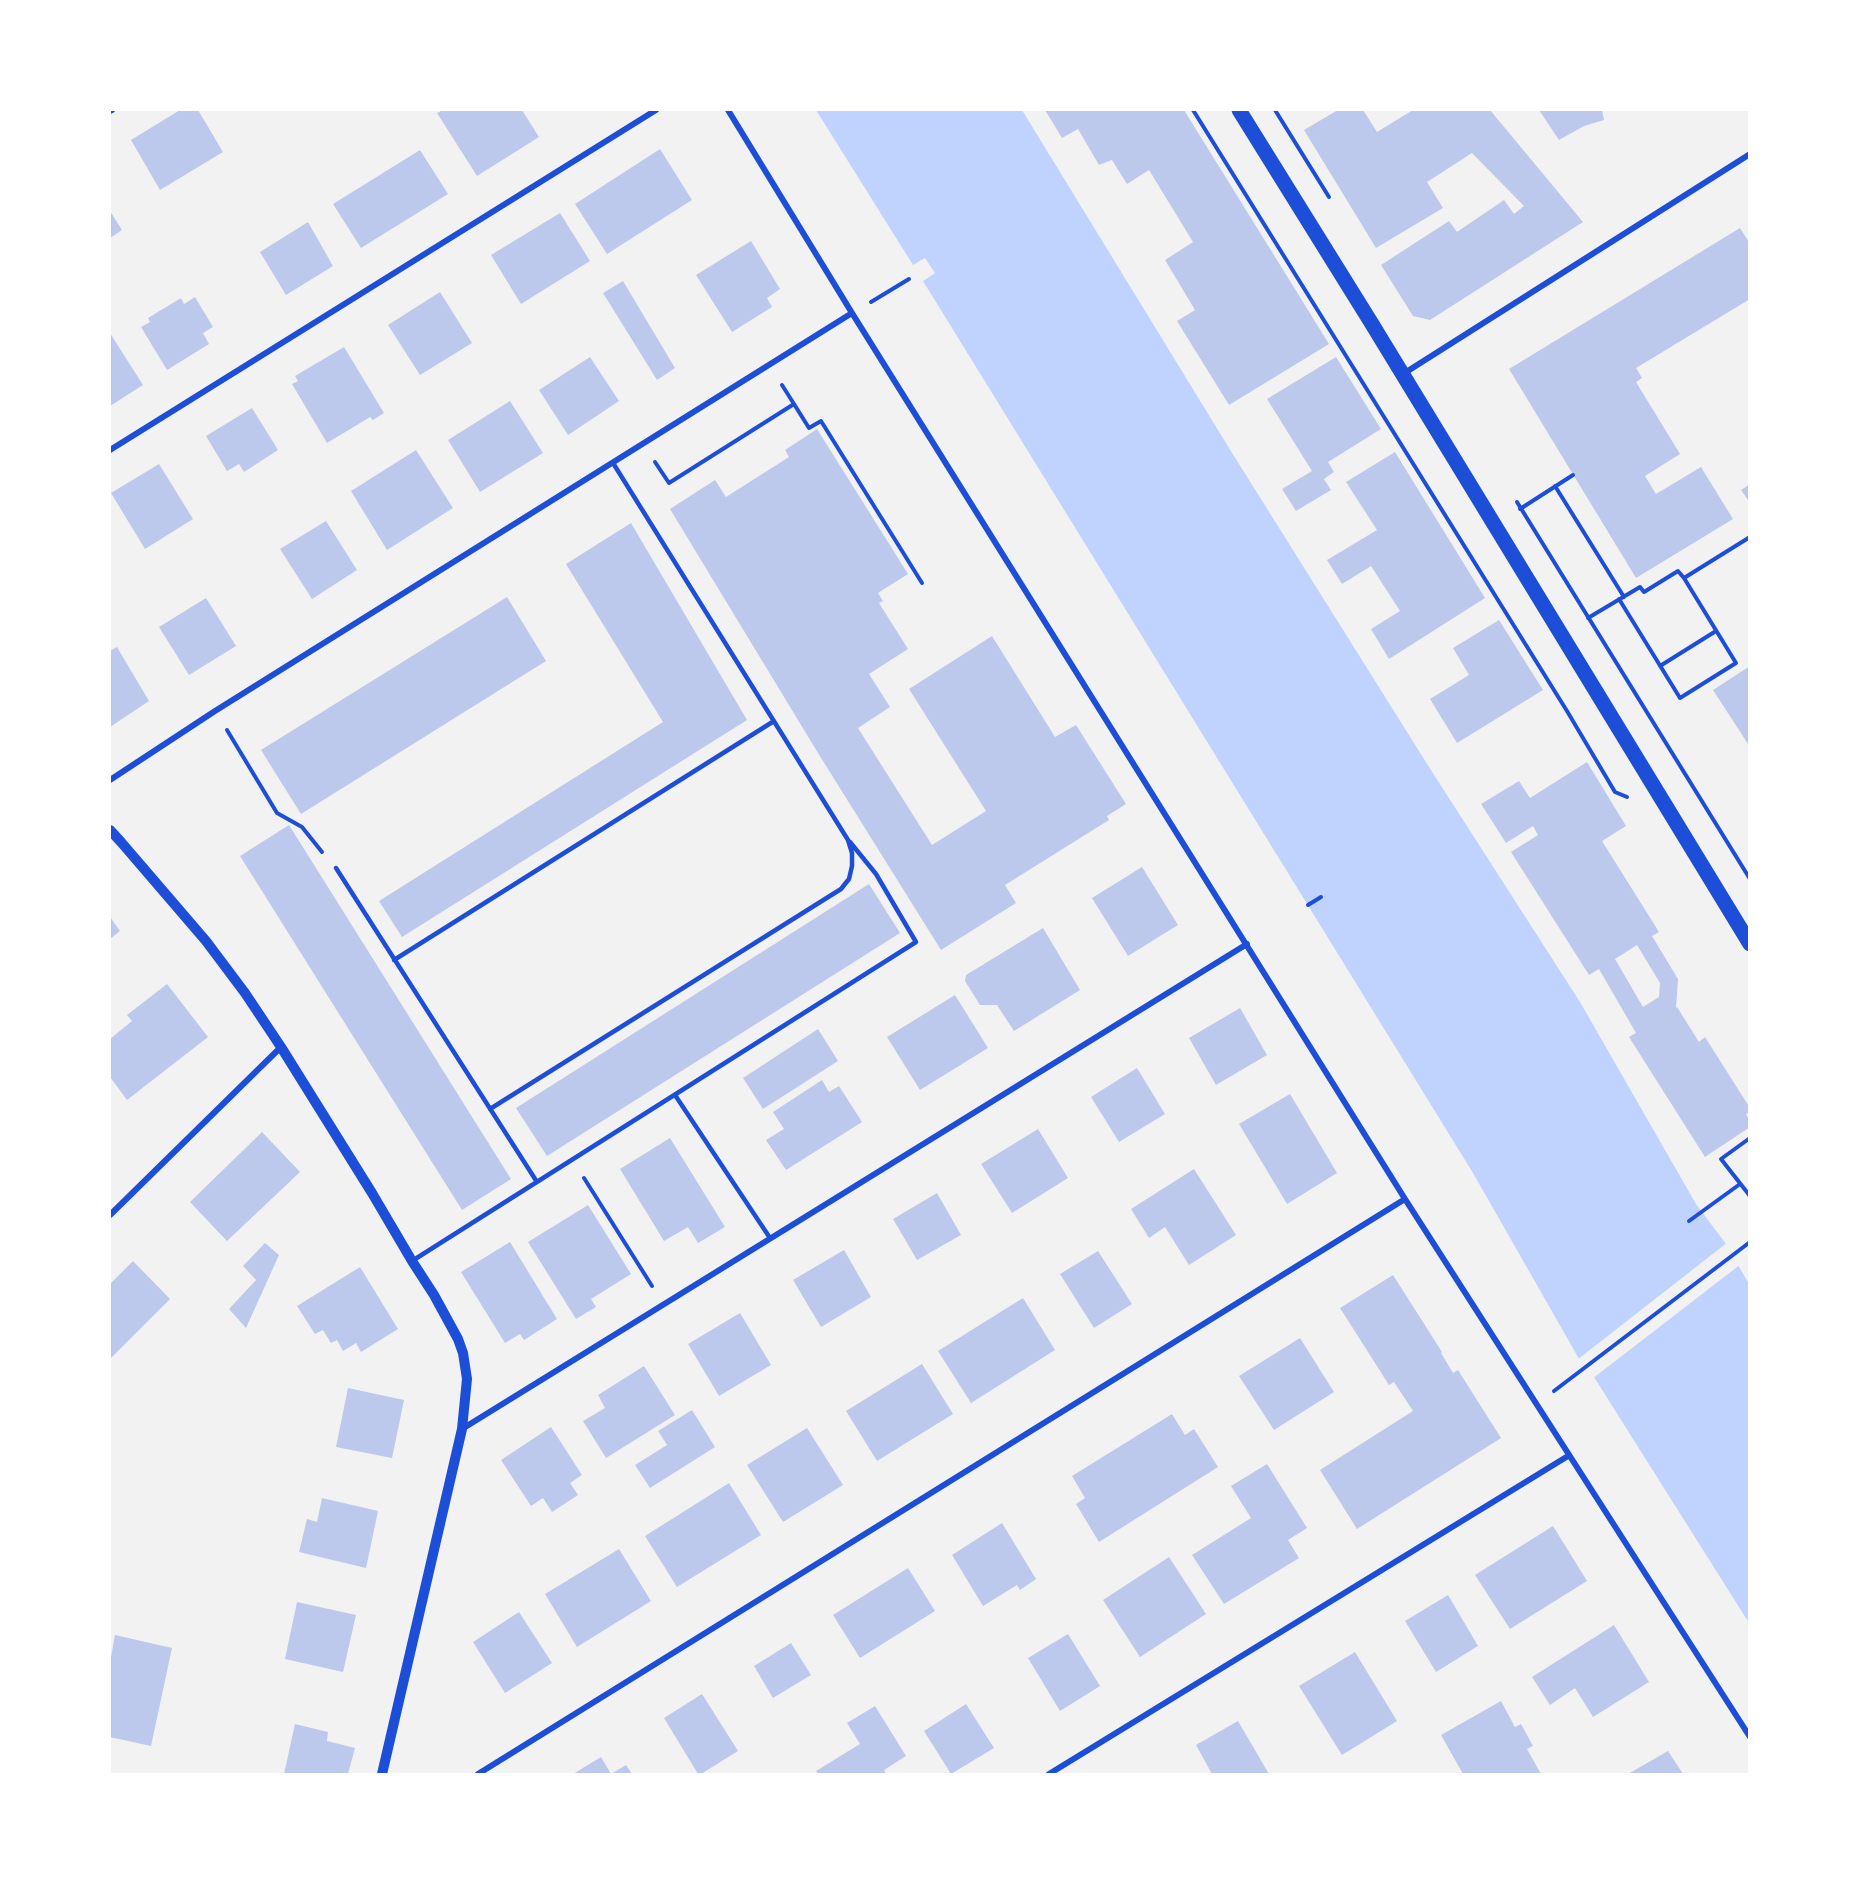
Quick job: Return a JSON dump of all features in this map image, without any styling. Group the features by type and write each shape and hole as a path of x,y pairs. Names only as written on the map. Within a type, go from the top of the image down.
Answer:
{"main road":[{"path":"1239,110 1404,375 1749,944"}],"street":[{"path":"110,450 656,110"},
{"path":"728,110 852,313 1405,1199 1749,1737"},
{"path":"1404,375 1749,154"},
{"path":"110,780 215,711 852,313"},
{"path":"110,830 206,941 245,993 281,1047 434,1295 463,1353 467,1379 462,1429 382,1774"},
{"path":"462,1429 1247,944"},
{"path":"110,1215 281,1047"},
{"path":"478,1774 1405,1199"},
{"path":"1049,1774 1568,1456"}],"lane":[{"path":"412,1262 916,942 876,874 848,840 613,463"},
{"path":"394,960 774,721"},
{"path":"490,1109 842,889 849,879 852,866 852,853 848,840"},
{"path":"336,868 537,1182"},
{"path":"675,1095 771,1238"}],"path":[{"path":"1193,110 1567,711 1615,792"},
{"path":"1275,110 1330,199"},
{"path":"852,313 909,279"},
{"path":"644,443 669,483 794,404 809,428 820,421 922,583"},
{"path":"1520,509 1573,475"},
{"path":"1556,486 1621,598 1660,666 1680,698 1736,663 1678,571 1644,592 1640,587 1621,598 1588,618"},
{"path":"1514,499 1749,879"},
{"path":"1684,578 1749,537"},
{"path":"1660,666 1716,631"},
{"path":"215,711 277,813 302,827 336,868"},
{"path":"1308,905 1321,897"},
{"path":"1749,1138 1721,1159 1749,1196"},
{"path":"573,1160 663,1304"},
{"path":"1689,1221 1740,1184"},
{"path":"1565,1384 1749,1242"}],"water":[{"path":"816,110 1022,110 1229,448 1580,1002 1696,1204 1726,1244 1749,1284 1749,1623 1594,1377 1578,1357 1473,1173 923,281 935,273 925,258 913,265"}],"pier":[{"path":"1728,1242 1741,1264 1592,1379 1577,1360"}],"building":[{"path":"180,110 198,110 223,152 160,190 131,140"},
{"path":"443,110 522,110 539,137 477,176 437,113"},
{"path":"1045,110 1184,110 1329,344 1229,405 1177,321 1195,310 1165,260 1193,242 1149,170 1127,184 1112,160 1099,165 1078,129 1062,138"},
{"path":"1338,110 1363,110 1377,132 1413,110 1490,110 1583,222 1430,320 1413,316 1381,265 1449,221 1457,232 1504,200 1514,214 1524,206 1472,153 1427,182 1443,208 1376,248 1304,130"},
{"path":"1539,110 1602,110 1604,120 1584,126 1559,140"},
{"path":"660,149 692,200 607,254 575,204"},
{"path":"420,150 448,194 361,248 333,204"},
{"path":"110,211 122,230 110,238"},
{"path":"560,213 590,261 521,304 491,255"},
{"path":"308,222 333,266 286,295 260,252"},
{"path":"1740,228 1750,244 1750,299 1636,368 1642,378 1636,382 1680,454 1645,476 1656,494 1701,467 1733,519 1636,578 1509,369"},
{"path":"751,241 780,289 767,298 772,307 732,332 696,275"},
{"path":"623,281 675,368 657,380 603,293"},
{"path":"440,292 472,343 420,375 388,325"},
{"path":"195,297 213,327 203,333 209,344 167,370 141,327 150,322 148,318 181,298 184,304"},
{"path":"110,333 143,385 110,406"},
{"path":"344,347 384,413 373,420 370,417 327,443 292,384 298,381 295,376"},
{"path":"590,357 619,401 568,435 539,390"},
{"path":"1336,357 1381,429 1328,462 1334,472 1324,479 1331,490 1296,511 1282,489 1312,471 1267,399"},
{"path":"510,401 543,453 480,492 448,440"},
{"path":"252,408 278,450 244,472 239,464 227,471 206,436"},
{"path":"817,429 908,574 878,593 883,601 879,603 908,649 869,674 890,707 858,728 932,845 986,811 909,689 992,636 1055,737 1076,725 1126,804 1107,816 1109,820 1005,885 1016,903 941,950 670,509 715,480 726,497 789,457 785,450"},
{"path":"416,450 453,508 387,550 351,491"},
{"path":"1395,452 1485,598 1389,659 1371,629 1400,611 1371,566 1342,584 1327,560 1377,530 1346,482"},
{"path":"159,464 193,519 145,549 111,493"},
{"path":"1750,484 1750,503 1741,490"},
{"path":"326,521 357,570 312,599 280,549"},
{"path":"631,523 747,720 402,937 379,901 663,722 566,564"},
{"path":"507,597 546,661 301,814 261,750"},
{"path":"206,598 236,646 189,675 159,627"},
{"path":"1499,620 1543,690 1457,743 1430,699 1469,675 1453,648"},
{"path":"117,647 149,701 110,727 110,651"},
{"path":"1750,666 1750,747 1713,690"},
{"path":"1587,762 1626,826 1602,841 1659,932 1652,936 1678,979 1676,1008 1699,1042 1705,1037 1750,1108 1750,1112 1746,1114 1750,1127 1705,1157 1629,1037 1636,1033 1599,969 1589,975 1511,852 1538,835 1533,826 1506,843 1481,804 1519,781 1530,798","holes":["1637,945 1660,983 1659,997 1643,1007 1615,959"]},
{"path":"289,825 511,1179 462,1210 240,856"},
{"path":"1142,867 1178,925 1128,956 1092,898"},
{"path":"869,884 900,933 547,1156 516,1108"},
{"path":"110,917 120,931 110,939"},
{"path":"1043,928 1080,990 1014,1031 997,1005 980,1005 965,981 966,975"},
{"path":"167,984 208,1037 127,1100 110,1077 110,1039 132,1021 127,1015"},
{"path":"955,995 988,1048 920,1090 887,1037"},
{"path":"1240,1008 1267,1055 1216,1085 1189,1038"},
{"path":"818,1029 838,1061 763,1109 743,1078"},
{"path":"1137,1068 1165,1114 1119,1142 1091,1097"},
{"path":"822,1080 829,1092 839,1086 862,1122 786,1170 766,1140 784,1129 773,1112"},
{"path":"1290,1094 1337,1173 1287,1204 1239,1124"},
{"path":"1038,1129 1068,1178 1012,1213 981,1164"},
{"path":"262,1132 300,1172 227,1241 190,1202"},
{"path":"670,1138 725,1227 698,1243 688,1227 664,1241 620,1169"},
{"path":"1194,1169 1236,1235 1189,1265 1165,1227 1149,1238 1131,1209"},
{"path":"937,1193 961,1235 917,1260 893,1219"},
{"path":"588,1205 631,1274 591,1299 596,1307 576,1319 528,1242"},
{"path":"510,1242 557,1319 524,1340 520,1334 505,1343 461,1272"},
{"path":"265,1243 279,1255 246,1328 229,1309 256,1280 243,1266"},
{"path":"844,1250 871,1297 821,1327 793,1280"},
{"path":"1098,1251 1132,1304 1094,1328 1060,1274"},
{"path":"133,1261 170,1299 110,1359 110,1284"},
{"path":"360,1267 398,1329 361,1352 356,1343 343,1351 337,1340 331,1343 323,1330 315,1334 297,1306"},
{"path":"1393,1275 1453,1373 1458,1370 1501,1438 1357,1529 1320,1470 1413,1411 1394,1382 1389,1385 1340,1308"},
{"path":"1023,1298 1055,1350 971,1403 938,1351"},
{"path":"740,1313 771,1365 719,1396 688,1344"},
{"path":"1300,1338 1334,1392 1274,1430 1239,1376"},
{"path":"922,1364 953,1414 877,1461 846,1411"},
{"path":"644,1366 675,1415 606,1458 583,1421 605,1408 598,1395"},
{"path":"348,1388 404,1400 392,1458 336,1447"},
{"path":"692,1410 715,1447 650,1488 635,1465 667,1445 658,1431"},
{"path":"1172,1414 1185,1435 1194,1429 1218,1467 1099,1542 1076,1504 1085,1498 1072,1476"},
{"path":"551,1427 582,1475 570,1483 578,1495 552,1512 543,1498 531,1506 501,1460"},
{"path":"807,1428 843,1485 783,1522 747,1465"},
{"path":"1267,1464 1307,1528 1288,1540 1299,1558 1224,1604 1192,1555 1251,1518 1231,1486"},
{"path":"729,1483 761,1535 677,1587 645,1536"},
{"path":"322,1498 378,1511 366,1568 299,1552 307,1519 317,1522"},
{"path":"1002,1523 1036,1579 1020,1590 1017,1585 983,1606 952,1555"},
{"path":"1553,1526 1587,1581 1510,1629 1475,1575"},
{"path":"619,1549 651,1601 577,1647 545,1594"},
{"path":"1169,1557 1206,1614 1140,1657 1103,1600"},
{"path":"908,1568 935,1611 860,1658 833,1615"},
{"path":"1448,1595 1478,1646 1436,1672 1405,1621"},
{"path":"297,1602 356,1615 343,1672 285,1659"},
{"path":"519,1612 552,1663 505,1693 473,1642"},
{"path":"1614,1625 1649,1682 1593,1717 1575,1688 1550,1705 1532,1677"},
{"path":"1068,1634 1100,1686 1060,1711 1028,1658"},
{"path":"115,1635 172,1648 151,1746 110,1737 110,1662"},
{"path":"791,1643 811,1675 773,1698 754,1666"},
{"path":"1355,1652 1397,1721 1342,1755 1299,1686"},
{"path":"702,1694 738,1751 698,1774 664,1718"},
{"path":"1501,1701 1515,1727 1521,1724 1533,1746 1527,1749 1541,1774 1463,1774 1441,1735"},
{"path":"966,1704 994,1748 951,1774 924,1731"},
{"path":"875,1706 906,1756 884,1770 886,1774 818,1774 816,1771 860,1744 847,1723"},
{"path":"1238,1721 1269,1774 1212,1774 1196,1745"},
{"path":"295,1724 328,1732 327,1741 355,1748 348,1774 284,1774"},
{"path":"1668,1751 1683,1774 1628,1774"},
{"path":"601,1757 611,1774 573,1774"},
{"path":"626,1765 632,1774 611,1774"}]}
